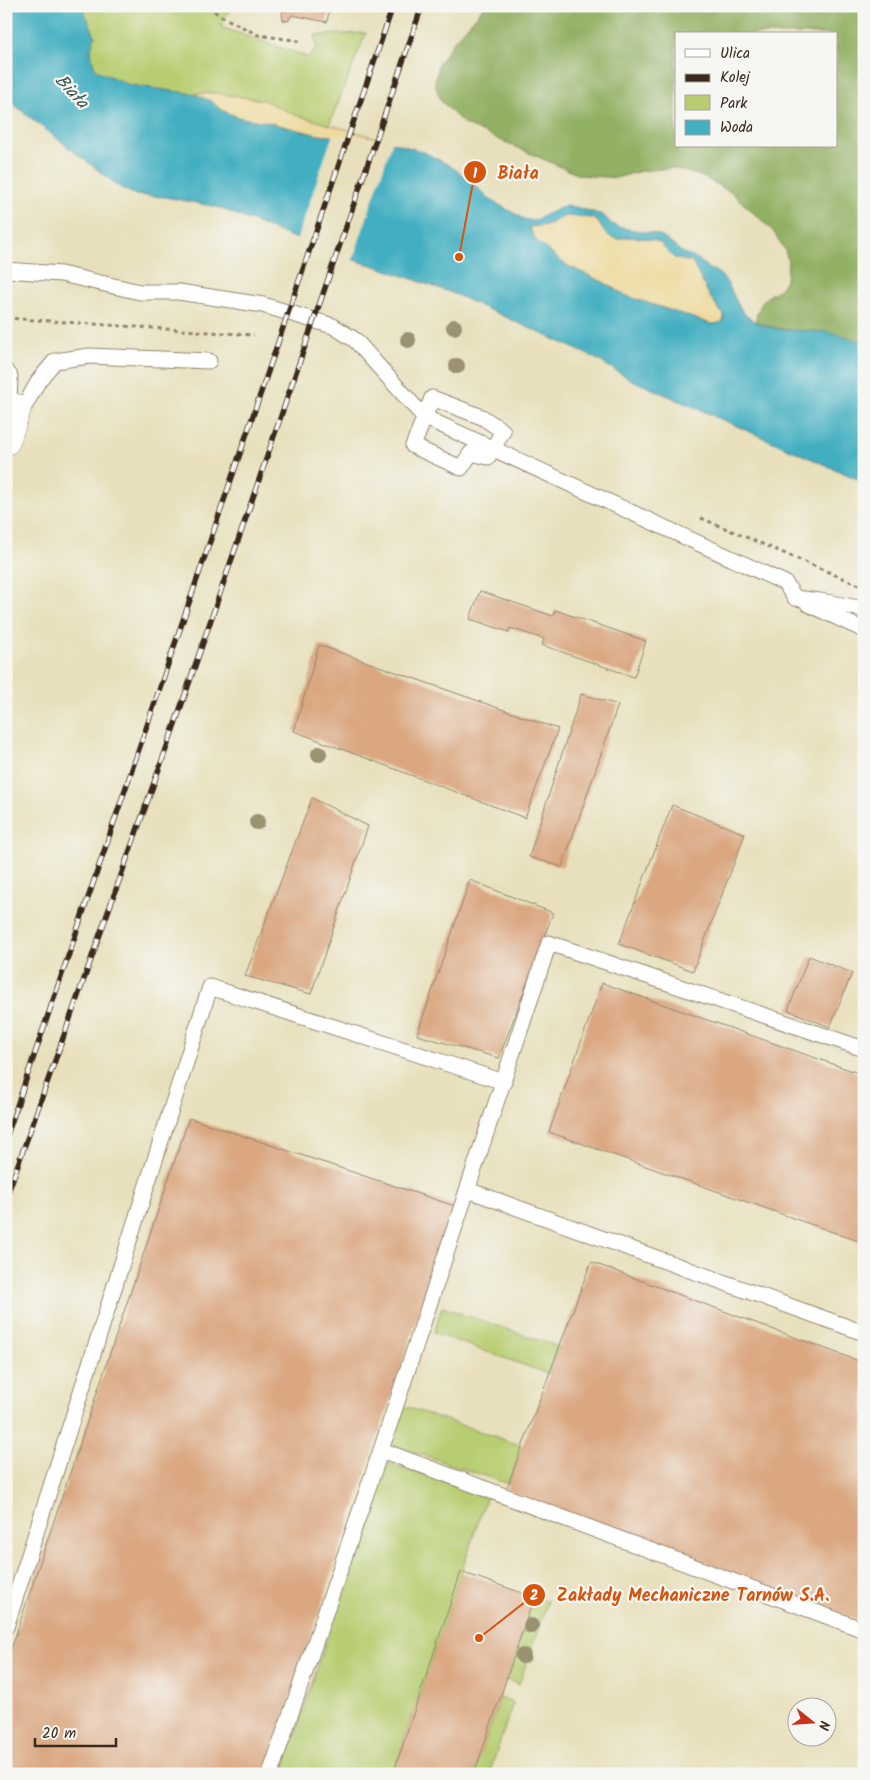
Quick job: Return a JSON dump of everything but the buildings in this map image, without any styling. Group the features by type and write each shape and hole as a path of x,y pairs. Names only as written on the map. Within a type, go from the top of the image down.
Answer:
{"street":[{"path":"6,441 18,408"}],"lane":[{"path":"6,270 61,274 140,292 179,292 263,305 333,326 355,340 424,417 786,583 795,598 864,630"},
{"path":"6,371 10,376 8,403 23,409 38,380 55,361 89,356 210,361"},
{"path":"432,398 482,417 503,431 492,449 488,457 471,453 461,468 413,446 432,398"},
{"path":"795,598 864,609"},
{"path":"270,1774 381,1450 549,943 864,1049"},
{"path":"6,1627 210,987 504,1082"},
{"path":"468,1190 864,1333"},
{"path":"381,1450 864,1630"}],"path":[{"path":"208,6 219,15 258,35 300,41"},
{"path":"6,318 254,335"},
{"path":"694,515 864,587"}],"green space":[{"path":"82,6 231,6 221,27 308,57 317,49 315,35 366,33 329,125 295,115 263,100 213,93 194,94 129,85 96,70 91,53 95,36"},
{"path":"483,6 864,6 864,344 851,338 837,335 782,329 755,321 763,301 780,289 786,280 788,261 785,250 773,231 731,192 701,176 673,168 641,171 616,178 579,175 464,124 441,101 435,84 438,65 453,42 480,12"},
{"path":"442,1307 559,1347 549,1374 434,1333"},
{"path":"404,1406 523,1446 508,1484 391,1444"},
{"path":"385,1462 487,1496 393,1774 282,1774"},
{"path":"534,1597 548,1601 519,1684 506,1680"},
{"path":"500,1698 513,1703 489,1774 474,1774"}],"sand":[{"path":"213,93 263,100 295,115 391,142 318,135 267,122 240,118 221,110 213,102 194,94"},
{"path":"565,216 593,218 605,233 618,239 627,237 654,240 660,243 674,258 692,262 718,309 724,315 724,320 720,323 711,324 627,296 603,282 566,265 537,242 528,226"}],"water":[{"path":"6,6 82,6 95,36 91,53 96,70 129,85 194,94 213,102 221,110 240,118 267,122 318,135 391,142 421,151 449,165 470,180 489,199 524,219 533,221 564,206 575,207 603,215 618,227 660,235 683,253 698,259 722,277 744,313 758,323 777,329 832,333 864,344 864,482 632,380 591,356 452,293 334,254 217,207 165,197 136,195 121,188 6,97","holes":["565,216 593,218 605,233 611,237 618,239 627,237 654,240 660,243 674,258 692,262 710,297 724,315 724,320 720,323 711,324 627,296 603,282 566,265 537,242 529,227 547,225"]}],"pier":[{"path":"333,134 393,140 352,262 296,241"}],"railway":[{"path":"6,1138 393,6"},
{"path":"6,1198 175,724 422,6"}],"place":[{"name":"Biała","path":"459,257"},
{"name":"Zakłady Mechaniczne Tarnów S.A.","path":"479,1638"}]}
